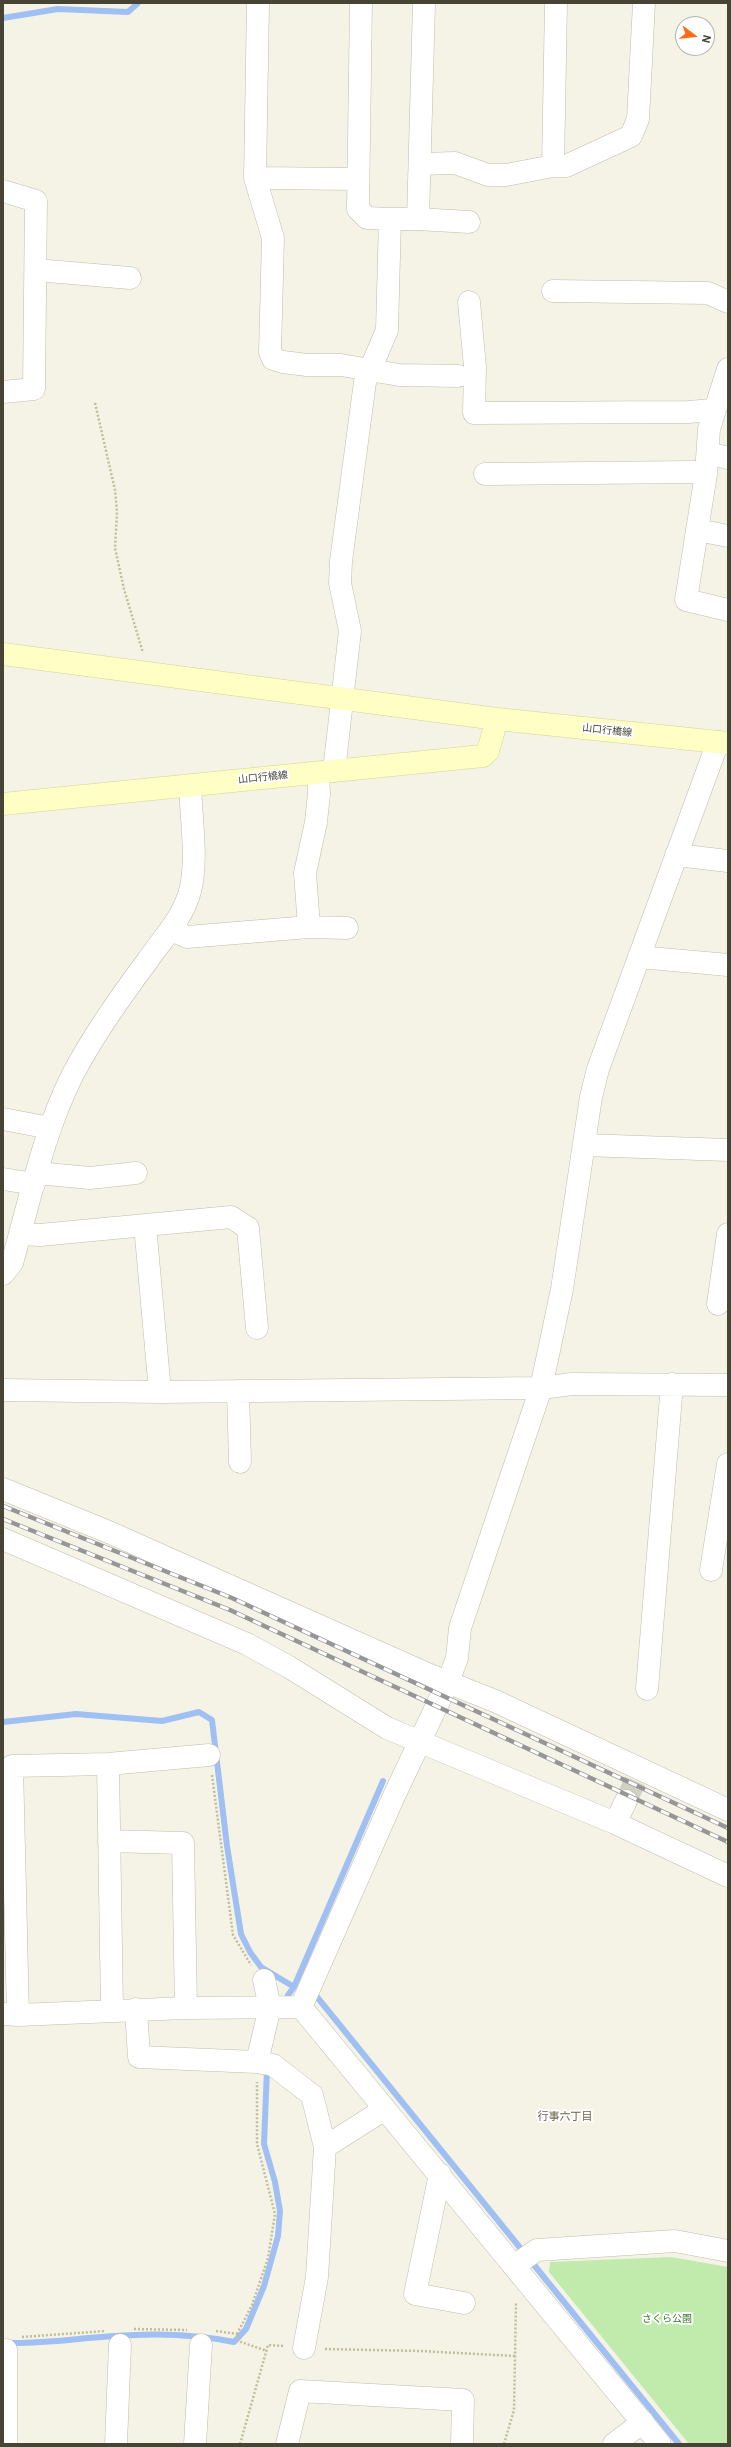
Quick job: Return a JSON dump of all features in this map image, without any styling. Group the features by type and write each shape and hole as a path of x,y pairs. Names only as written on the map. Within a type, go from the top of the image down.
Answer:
{"main road":[{"name":"山口行橋線","path":"3,654 497,719 725,737"},
{"name":"山口行橋線","path":"3,804 483,756 488,751 497,719"}],"street":[{"path":"258,3 255,178 273,238 270,352 273,359 283,362 341,365 399,375 458,376"},
{"path":"361,3 358,209 367,218 468,222"},
{"path":"418,219 424,3"},
{"path":"553,166 556,3"},
{"path":"420,164 455,163 488,175 506,175 553,166 566,166 631,136 638,119 644,3"},
{"path":"255,178 358,179"},
{"path":"3,191 36,201 34,389 3,392"},
{"path":"309,927 305,873 316,822 319,794 326,772 342,699 350,631 340,573 365,382 385,340 387,330 390,219"},
{"path":"36,270 130,278"},
{"path":"553,291 708,293 728,302"},
{"path":"469,302 474,367 474,413 688,412 714,410"},
{"path":"727,375 714,410 709,429 714,462 697,530 686,600 728,610"},
{"path":"485,474 694,472 714,462"},
{"path":"697,530 728,536"},
{"path":"301,2007 394,1796 448,1682 457,1658 460,1628 541,1388 562,1289 584,1145 598,1068 676,855 725,737"},
{"path":"3,1274 12,1263 50,1128 64,1092 84,1055 122,995 171,930 185,906 193,879 190,786"},
{"path":"676,855 728,862"},
{"path":"171,930 187,937 309,927 347,928"},
{"path":"639,957 728,966"},
{"path":"3,1119 50,1128"},
{"path":"584,1145 728,1150"},
{"path":"3,1179 90,1178 136,1173"},
{"path":"20,1234 40,1235 231,1217 248,1228 257,1328"},
{"path":"146,1225 160,1392"},
{"path":"718,1304 728,1234"},
{"path":"3,1390 238,1392 541,1388 572,1384 728,1385"},
{"path":"647,1689 672,1384"},
{"path":"238,1392 240,1462"},
{"path":"711,1570 728,1464"},
{"path":"3,1489 111,1533 448,1682 495,1701 638,1775 728,1810"},
{"path":"3,1539 247,1644 289,1666 387,1728 615,1823 728,1876"},
{"path":"209,1755 108,1764 12,1766 9,1918 10,2014 136,2009 301,2007"},
{"path":"108,1764 112,2010"},
{"path":"615,1823 626,1801"},
{"path":"109,1841 182,1843 186,2008"},
{"path":"257,2062 270,2007 264,1980"},
{"path":"301,2007 520,2271 660,2444"},
{"path":"136,2009 139,2057 257,2062 273,2065 312,2095 325,2147 318,2277 304,2348"},
{"path":"325,2147 385,2109"},
{"path":"440,2174 415,2294 464,2303"},
{"path":"520,2271 537,2250 675,2241 728,2251"},
{"path":"116,2444 120,2345"},
{"path":"195,2444 201,2345"},
{"path":"6,2350 6,2444"},
{"path":"287,2444 300,2391 463,2400 462,2444"},
{"path":"614,2444 643,2422"}],"path":[{"path":"95,403 115,490 117,512 115,548 124,589 144,655"},
{"path":"209,1755 233,1935 245,1958 264,1980"},
{"path":"257,2062 257,2144 275,2214 268,2258 252,2305 237,2334 241,2342 267,2351"},
{"path":"504,2444 514,2410 517,2297 520,2271"},
{"path":"240,2444 268,2344 304,2348 420,2351 515,2356"}],"green space":[{"name":"さくら公園","path":"671,2257 728,2267 728,2444 689,2444 549,2272 550,2262"}],"waterway":[{"path":"3,18 58,9 128,12 138,3"},
{"path":"3,1722 76,1714 162,1721 199,1712 212,1720 227,1846 241,1934 250,1952 261,1967 294,1987 288,1995"},
{"path":"294,1987 383,1781"},
{"path":"313,1992 679,2444"},
{"path":"8,2343 35,2343 115,2336 160,2334 205,2337 234,2342 246,2329 264,2286 278,2236 280,2211 275,2182 264,2144 267,2069"}],"tunnel":[{"path":"626,1801 635,1781"}],"railway":[{"path":"3,1506 232,1598 728,1828"},
{"path":"3,1519 230,1610 728,1842"}],"district":[{"name":"行事六丁目","path":"565,2117"}]}
